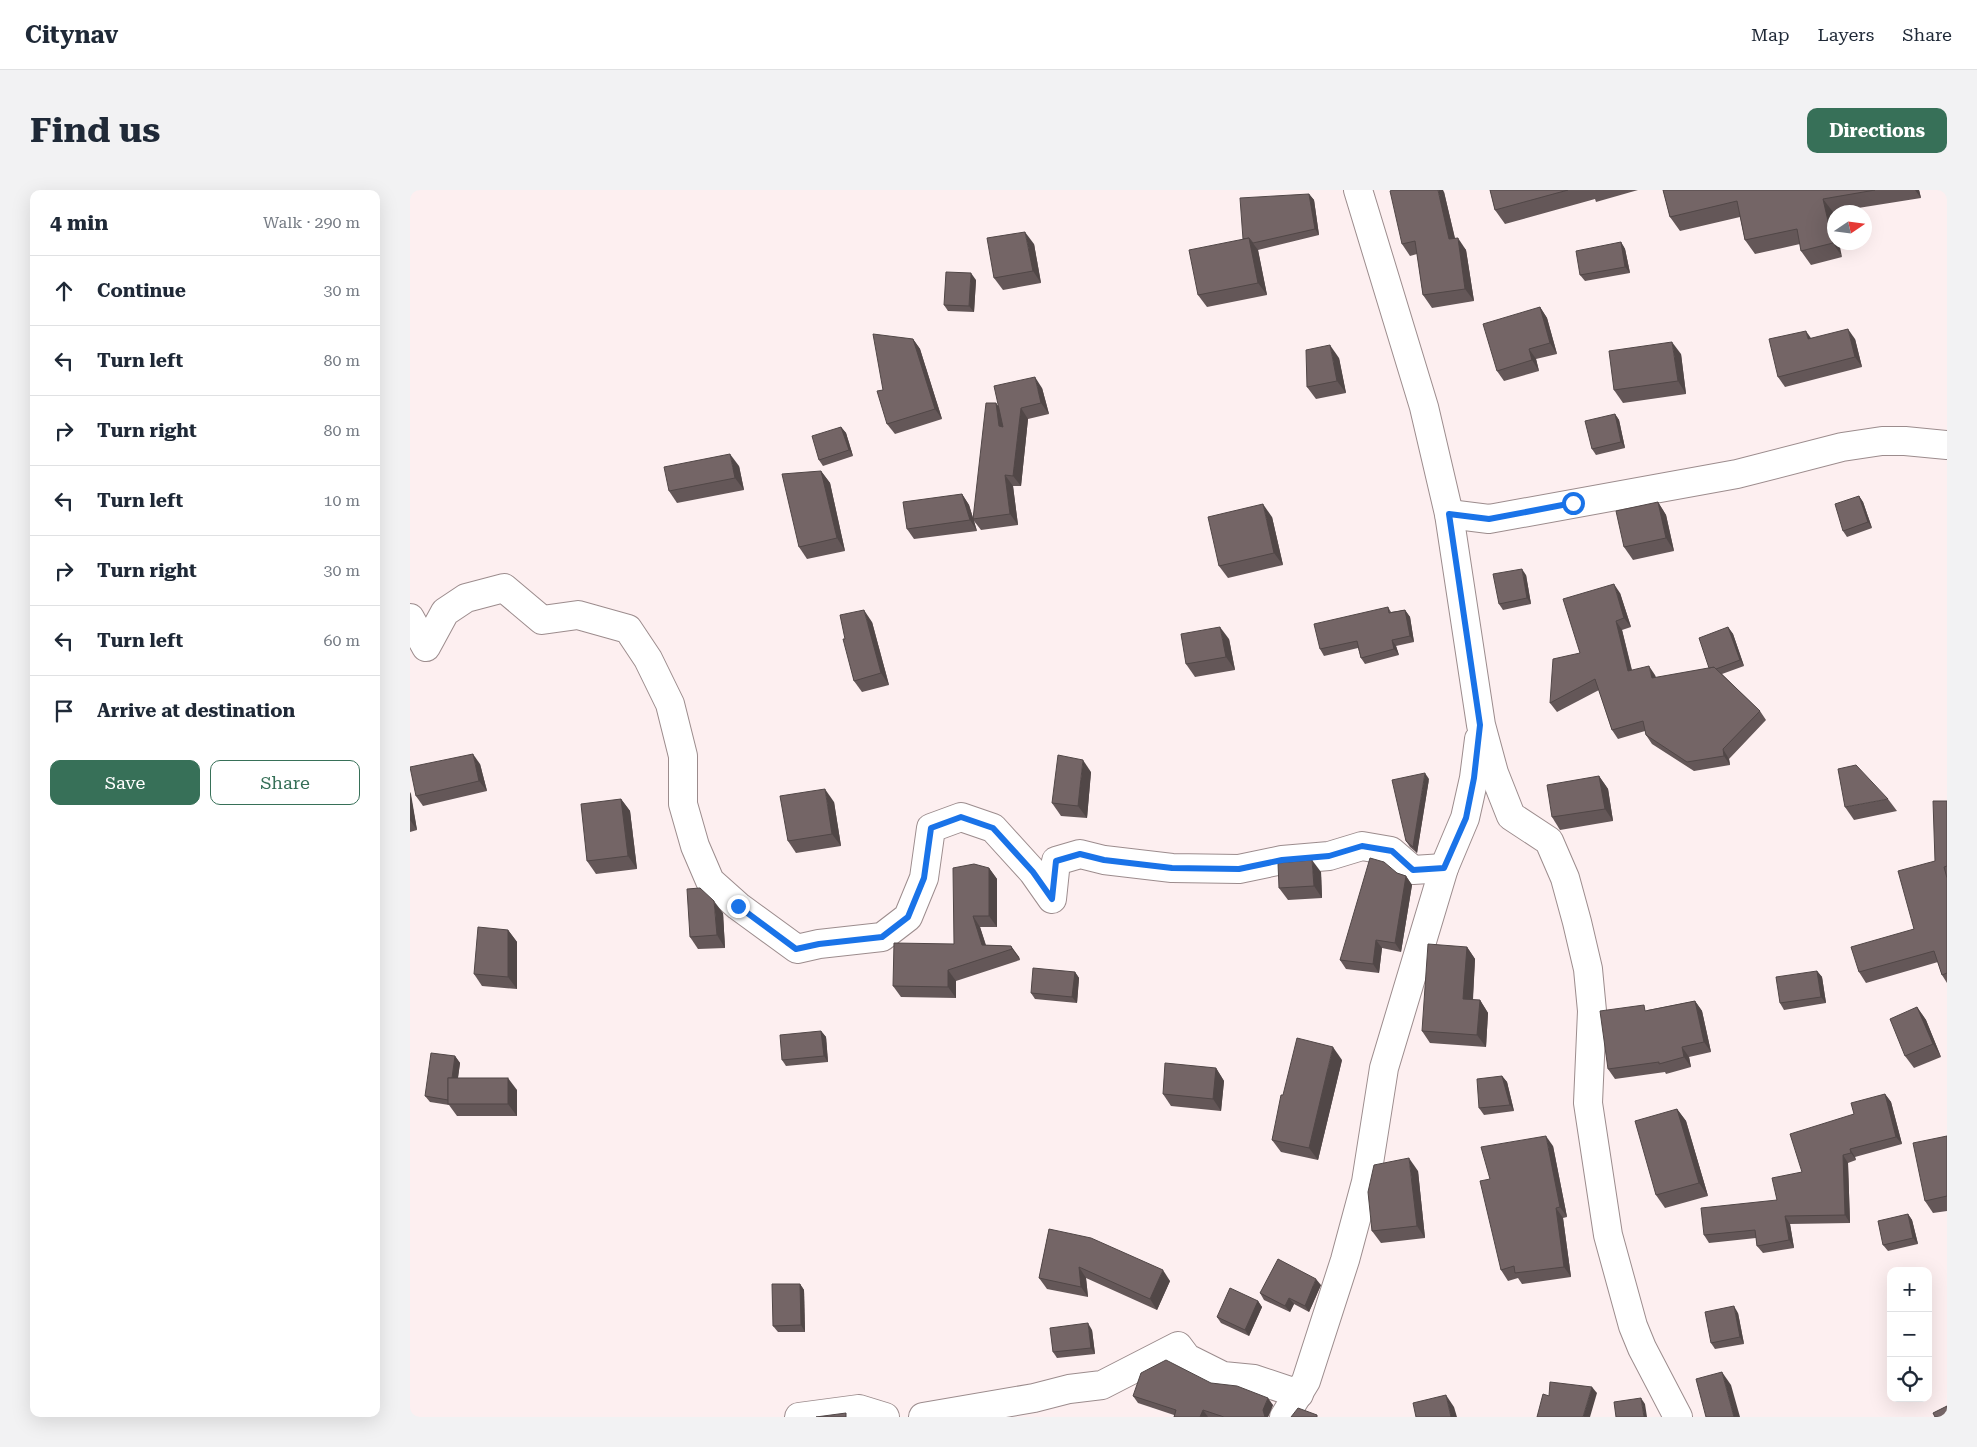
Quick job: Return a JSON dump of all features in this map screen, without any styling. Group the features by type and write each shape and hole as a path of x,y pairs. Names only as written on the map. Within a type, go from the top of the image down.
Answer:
{"street":[{"path":"1358,190 1424,407 1449,514 1480,725 1494,773 1511,816 1549,841 1565,878 1588,969 1592,1011 1588,1103 1608,1235 1633,1326 1642,1348 1678,1417"},
{"path":"1449,514 1489,519 1737,474 1858,444 1905,441 1947,445"},
{"path":"410,618 426,647 444,612 466,598 504,588 542,620 578,615 628,629 648,659 670,704 683,756 684,804 695,846 710,881 738,906 796,949 819,944 882,937 908,917 924,878 931,828 961,817 993,828 1033,872 1052,899 1056,861 1080,854 1104,860 1172,868 1239,869 1282,860 1329,856 1362,846 1392,851 1413,870 1444,868"},
{"path":"1284,1417 1299,1394 1316,1354 1345,1260 1366,1182 1384,1068 1444,868 1466,818 1474,778 1480,725"},
{"path":"924,1417 1034,1398 1069,1389 1102,1385 1178,1346 1187,1358 1223,1376 1254,1380 1299,1394"},
{"path":"799,1417 859,1409 884,1417"}],"building":[{"path":"1438,190 1449,239 1458,238 1465,289 1423,295 1415,241 1402,244 1390,191"},
{"path":"1490,190 1568,190 1495,210"},
{"path":"1663,190 1875,190 1823,199 1827,217 1827,244 1801,251 1797,229 1745,240 1737,201 1670,217"},
{"path":"1309,194 1315,229 1253,243 1249,238 1243,239 1240,198"},
{"path":"1025,232 1033,271 994,278 987,238"},
{"path":"1249,238 1258,283 1198,295 1189,250"},
{"path":"1621,242 1625,267 1580,275 1576,251"},
{"path":"946,272 971,273 969,306 944,305"},
{"path":"1540,307 1550,343 1529,349 1532,360 1497,371 1483,324"},
{"path":"1848,329 1855,357 1778,377 1769,339 1806,331 1808,339"},
{"path":"873,334 913,339 935,409 887,424 877,391 883,390"},
{"path":"1672,342 1678,381 1614,390 1609,351"},
{"path":"1330,345 1337,381 1307,387 1306,350"},
{"path":"1035,377 1041,403 1021,408 1013,476 1005,475 1010,514 973,519 986,403 996,403 999,426 1003,427 994,386"},
{"path":"1615,414 1621,442 1592,449 1585,421"},
{"path":"841,427 849,450 819,460 812,436"},
{"path":"730,454 735,478 669,491 664,467"},
{"path":"821,471 837,538 799,547 782,474"},
{"path":"962,494 970,520 907,529 903,502"},
{"path":"1859,496 1868,522 1843,531 1835,504"},
{"path":"1658,502 1666,538 1624,547 1616,511"},
{"path":"1263,504 1274,553 1219,566 1208,517"},
{"path":"1522,569 1527,598 1499,604 1493,574"},
{"path":"1614,584 1624,618 1616,621 1628,671 1649,666 1652,678 1714,667 1760,711 1723,749 1724,756 1687,762 1646,735 1643,721 1612,730 1595,679 1550,703 1553,659 1580,653 1563,599"},
{"path":"1388,607 1389,613 1405,610 1410,636 1392,640 1394,649 1361,658 1357,641 1320,649 1314,624"},
{"path":"864,610 881,673 854,681 843,639 845,639 840,615"},
{"path":"1220,627 1226,657 1186,664 1181,634"},
{"path":"1728,627 1740,660 1716,669 1714,667 1709,668 1699,638"},
{"path":"473,754 479,781 416,796 410,767"},
{"path":"1058,755 1083,760 1078,806 1052,803"},
{"path":"1856,765 1888,799 1845,807 1838,769"},
{"path":"1425,773 1413,847 1406,841 1392,780"},
{"path":"1599,776 1605,809 1552,817 1547,785"},
{"path":"825,789 832,834 788,841 780,796"},
{"path":"621,799 628,856 587,861 581,804"},
{"path":"1933,801 1947,801 1947,866 1944,867 1947,878 1947,973 1942,975 1934,951 1859,972 1851,947 1914,929 1898,871 1935,861"},
{"path":"1370,858 1384,862 1397,873 1406,876 1395,943 1376,940 1373,964 1340,960"},
{"path":"1312,860 1314,886 1279,888 1278,863"},
{"path":"974,864 989,868 989,916 973,916 982,945 1011,946 1012,949 948,970 948,987 893,986 894,943 954,944 953,868"},
{"path":"700,888 714,901 717,935 690,937 687,889"},
{"path":"478,927 508,930 508,977 474,974"},
{"path":"1428,944 1467,947 1463,999 1480,1000 1477,1035 1422,1031"},
{"path":"1033,968 1075,972 1072,997 1031,993"},
{"path":"1817,971 1821,997 1780,1003 1776,977"},
{"path":"1695,1001 1704,1042 1682,1047 1684,1057 1659,1064 1659,1062 1608,1069 1600,1011 1644,1005 1645,1011"},
{"path":"1917,1007 1933,1044 1905,1056 1890,1019"},
{"path":"821,1031 824,1056 782,1060 780,1035"},
{"path":"1297,1038 1333,1047 1309,1148 1272,1140 1281,1095 1283,1095"},
{"path":"431,1053 455,1056 452,1078 448,1078 448,1100 425,1096"},
{"path":"1165,1063 1216,1068 1213,1099 1163,1094"},
{"path":"1502,1076 1510,1105 1479,1108 1477,1079"},
{"path":"448,1078 508,1078 508,1104 448,1104"},
{"path":"1885,1094 1896,1137 1850,1149 1851,1153 1843,1155 1845,1215 1785,1216 1789,1240 1757,1246 1755,1230 1704,1235 1701,1208 1777,1200 1772,1178 1802,1172 1790,1134 1854,1114 1851,1103"},
{"path":"1677,1109 1699,1183 1656,1195 1635,1121"},
{"path":"1546,1136 1560,1207 1556,1208 1564,1267 1515,1273 1514,1266 1501,1270 1480,1181 1490,1179 1481,1147"},
{"path":"1947,1136 1947,1196 1925,1201 1913,1143"},
{"path":"1409,1158 1417,1226 1372,1231 1368,1192 1374,1165"},
{"path":"1908,1214 1913,1238 1883,1245 1878,1221"},
{"path":"1049,1229 1091,1238 1163,1270 1150,1299 1079,1267 1081,1287 1039,1278"},
{"path":"1278,1259 1316,1279 1305,1306 1289,1298 1285,1306 1260,1293"},
{"path":"772,1284 800,1284 801,1325 773,1326"},
{"path":"1230,1288 1258,1301 1245,1330 1217,1317"},
{"path":"1734,1306 1740,1337 1711,1343 1705,1312"},
{"path":"1088,1323 1091,1348 1053,1352 1050,1328"},
{"path":"1166,1360 1211,1383 1237,1386 1268,1398 1263,1410 1265,1417 1224,1417 1203,1410 1200,1417 1174,1417 1176,1410 1133,1396 1141,1373"},
{"path":"1722,1372 1734,1417 1706,1417 1696,1379"},
{"path":"1550,1382 1592,1387 1583,1417 1537,1417 1543,1394 1549,1396"},
{"path":"1446,1395 1451,1417 1416,1417 1413,1403"},
{"path":"1641,1398 1644,1417 1616,1417 1614,1402"},
{"path":"1947,1406 1947,1417 1935,1417 1933,1413"},
{"path":"1298,1408 1317,1415 1317,1417 1291,1417"},
{"path":"846,1413 846,1417 816,1417"}],"route":[{"path":"738,906 796,949 819,944 882,937 908,917 924,878 931,828 961,817 993,828 1009,848 1033,872 1052,899 1056,861 1080,854 1104,860 1172,868 1239,869 1282,860 1329,856 1362,846 1392,851 1413,870 1444,868 1466,818 1474,778 1480,725 1449,514 1489,519 1573,503"}]}
